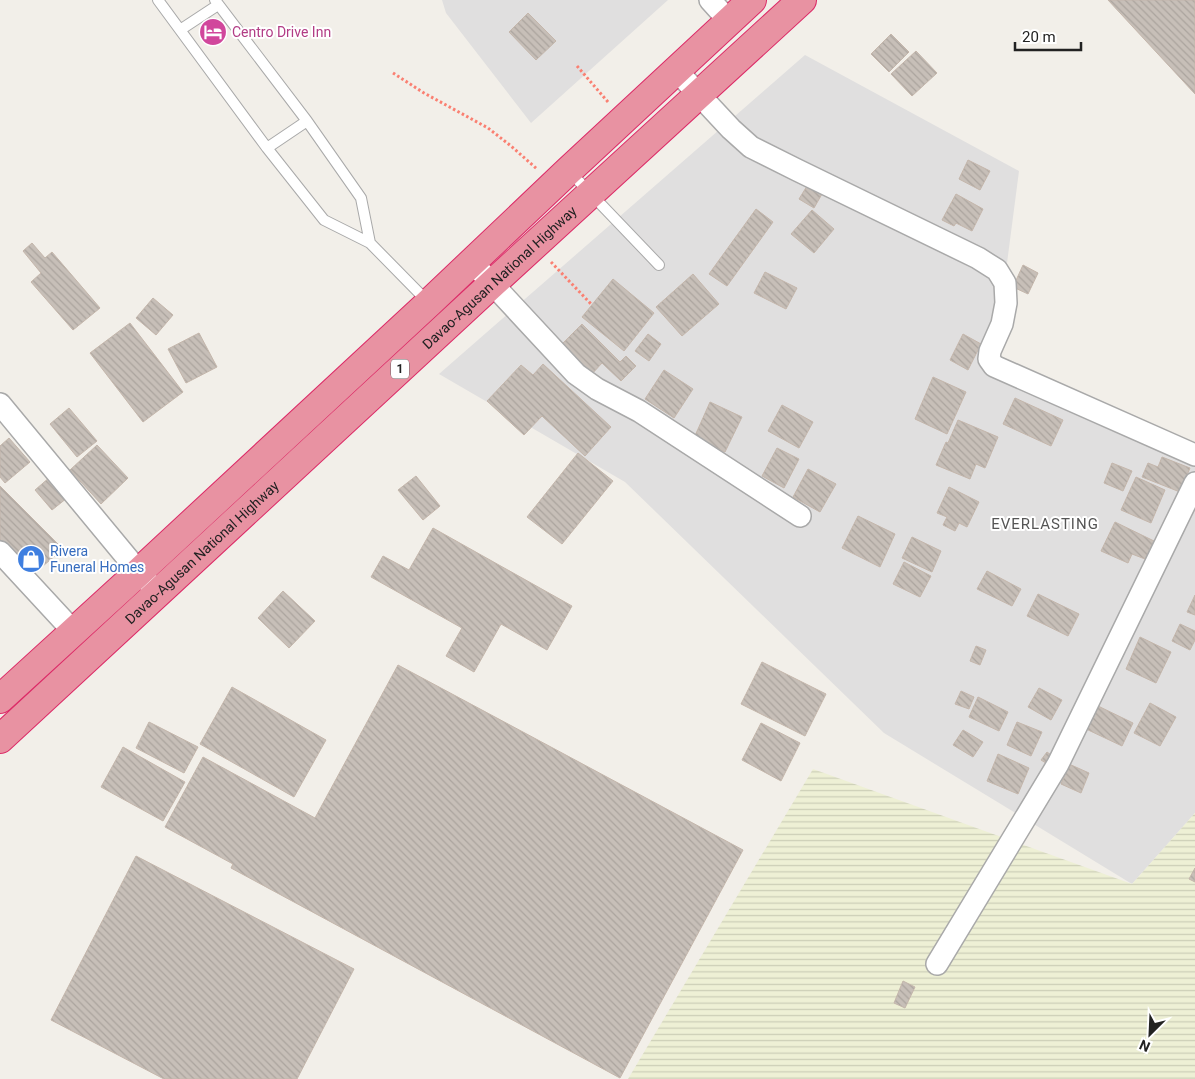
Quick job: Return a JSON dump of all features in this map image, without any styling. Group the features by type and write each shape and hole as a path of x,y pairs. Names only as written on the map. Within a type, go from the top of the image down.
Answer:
{"highway":[{"name":"Davao-Agusan National Highway","path":"0,699 429,303 561,177 752,0"},
{"name":"Davao-Agusan National Highway","path":"0,738 802,0"}],"street":[{"path":"710,0 729,21"},
{"path":"676,70 731,129 751,147 978,258 997,270 1005,283 1006,303 1002,324 990,351 989,358 994,366 1195,455"},
{"path":"472,262 576,374 597,389 639,411 800,516"},
{"path":"0,404 158,593"},
{"path":"937,964 1058,764 1195,483"},
{"path":"0,552 74,632"}],"lane":[{"path":"158,0 267,148 324,220 370,243 429,303"},
{"path":"180,30 216,2 307,121 361,198 370,243"},
{"path":"267,148 307,121"},
{"path":"561,177 590,194 659,265"}],"path":[{"path":"577,66 623,120"},
{"path":"393,73 424,93 488,128 512,146 561,177"},
{"path":"535,245 591,304"}],"shaded area":[{"path":"442,0 668,0 531,123 446,13"},
{"path":"805,55 1019,171 994,363 1195,444 1195,813 1132,884 884,733 625,482 439,374"}],"green space":[{"path":"813,769 1132,884 1195,813 1195,1079 628,1079"}],"building":[{"path":"1108,0 1195,0 1195,94"},
{"path":"528,13 556,41 536,60 509,32"},
{"path":"891,34 909,52 889,72 871,54"},
{"path":"916,51 937,73 912,96 891,74"},
{"path":"968,160 990,171 980,190 959,179"},
{"path":"807,186 822,194 814,208 799,199"},
{"path":"956,194 983,209 972,231 956,223 954,226 942,220"},
{"path":"756,209 773,222 727,286 709,274"},
{"path":"812,210 834,229 814,253 791,234"},
{"path":"32,243 45,258 52,252 100,308 73,330 31,282 41,273 23,251"},
{"path":"1023,265 1038,273 1028,294 1013,287"},
{"path":"765,272 797,288 786,309 754,293"},
{"path":"693,274 719,304 682,336 656,307"},
{"path":"613,279 654,313 624,351 582,317"},
{"path":"153,298 173,315 156,335 136,318"},
{"path":"130,323 183,392 143,422 90,353"},
{"path":"582,324 620,362 626,356 636,366 621,381 602,363 591,375 561,345"},
{"path":"199,333 217,367 186,383 168,349"},
{"path":"648,334 661,344 649,361 635,351"},
{"path":"963,334 981,344 968,370 950,360"},
{"path":"543,364 611,427 585,456 542,416 524,435 487,401 521,365 533,375"},
{"path":"664,370 693,389 674,418 645,399"},
{"path":"933,377 966,392 947,434 915,419"},
{"path":"1015,398 1063,420 1051,446 1003,424"},
{"path":"710,402 742,417 725,452 694,438"},
{"path":"782,405 813,422 799,448 768,431"},
{"path":"69,408 97,441 77,457 50,424"},
{"path":"958,420 998,437 985,468 976,464 970,479 936,465"},
{"path":"9,438 30,462 5,483 0,477 0,446"},
{"path":"97,445 128,478 101,504 70,470"},
{"path":"777,448 799,459 784,488 762,476"},
{"path":"578,453 613,481 562,544 527,517"},
{"path":"1162,457 1190,468 1180,492 1142,477 1148,463 1158,467"},
{"path":"1112,463 1132,471 1123,491 1104,483"},
{"path":"808,469 836,484 820,512 793,497"},
{"path":"416,476 440,506 423,520 398,490"},
{"path":"50,477 67,498 52,510 35,490"},
{"path":"1136,477 1165,490 1151,523 1121,510"},
{"path":"0,486 63,549 30,577 0,544"},
{"path":"949,487 979,502 967,527 959,523 955,531 943,525 947,517 937,513"},
{"path":"858,516 895,534 880,567 842,548"},
{"path":"1115,522 1154,541 1145,559 1132,554 1128,563 1101,551"},
{"path":"433,528 572,606 547,650 501,624 474,672 446,656 462,628 371,577 383,556 409,570"},
{"path":"912,537 941,551 932,572 902,558"},
{"path":"904,562 931,576 920,597 893,584"},
{"path":"987,571 1021,589 1012,606 977,589"},
{"path":"283,591 315,621 289,648 258,618"},
{"path":"1038,594 1079,614 1068,636 1027,616"},
{"path":"1195,595 1195,615 1187,612"},
{"path":"1180,624 1195,631 1195,640 1190,650 1172,641"},
{"path":"1140,637 1171,652 1156,683 1126,669"},
{"path":"976,646 986,650 980,665 970,661"},
{"path":"762,662 826,694 805,736 741,704"},
{"path":"398,665 743,850 620,1078 231,868 233,864 165,827 203,757 315,818"},
{"path":"232,687 326,740 294,797 200,744"},
{"path":"1039,688 1062,700 1051,720 1028,707"},
{"path":"961,691 974,697 969,709 955,704"},
{"path":"978,697 1008,712 999,731 969,717"},
{"path":"1150,703 1176,717 1160,746 1134,733"},
{"path":"1096,705 1133,723 1122,746 1084,728"},
{"path":"149,722 198,747 184,773 136,748"},
{"path":"1017,722 1042,732 1031,756 1007,745"},
{"path":"761,723 800,743 781,781 742,760"},
{"path":"963,730 983,742 973,757 953,745"},
{"path":"123,747 185,782 163,821 101,787"},
{"path":"1047,752 1054,757 1049,765 1041,760"},
{"path":"998,754 1029,768 1018,794 987,781"},
{"path":"1069,764 1089,773 1081,793 1061,784"},
{"path":"136,856 354,969 297,1079 164,1079 51,1020"},
{"path":"1195,868 1195,882 1189,879"},
{"path":"903,981 915,987 905,1008 894,1003"}],"place":[{"name":"Centro Drive Inn","path":"213,32"},
{"name":"Rivera Funeral Homes","path":"31,559"}],"district":[{"name":"EVERLASTING","path":"1045,524"}]}
